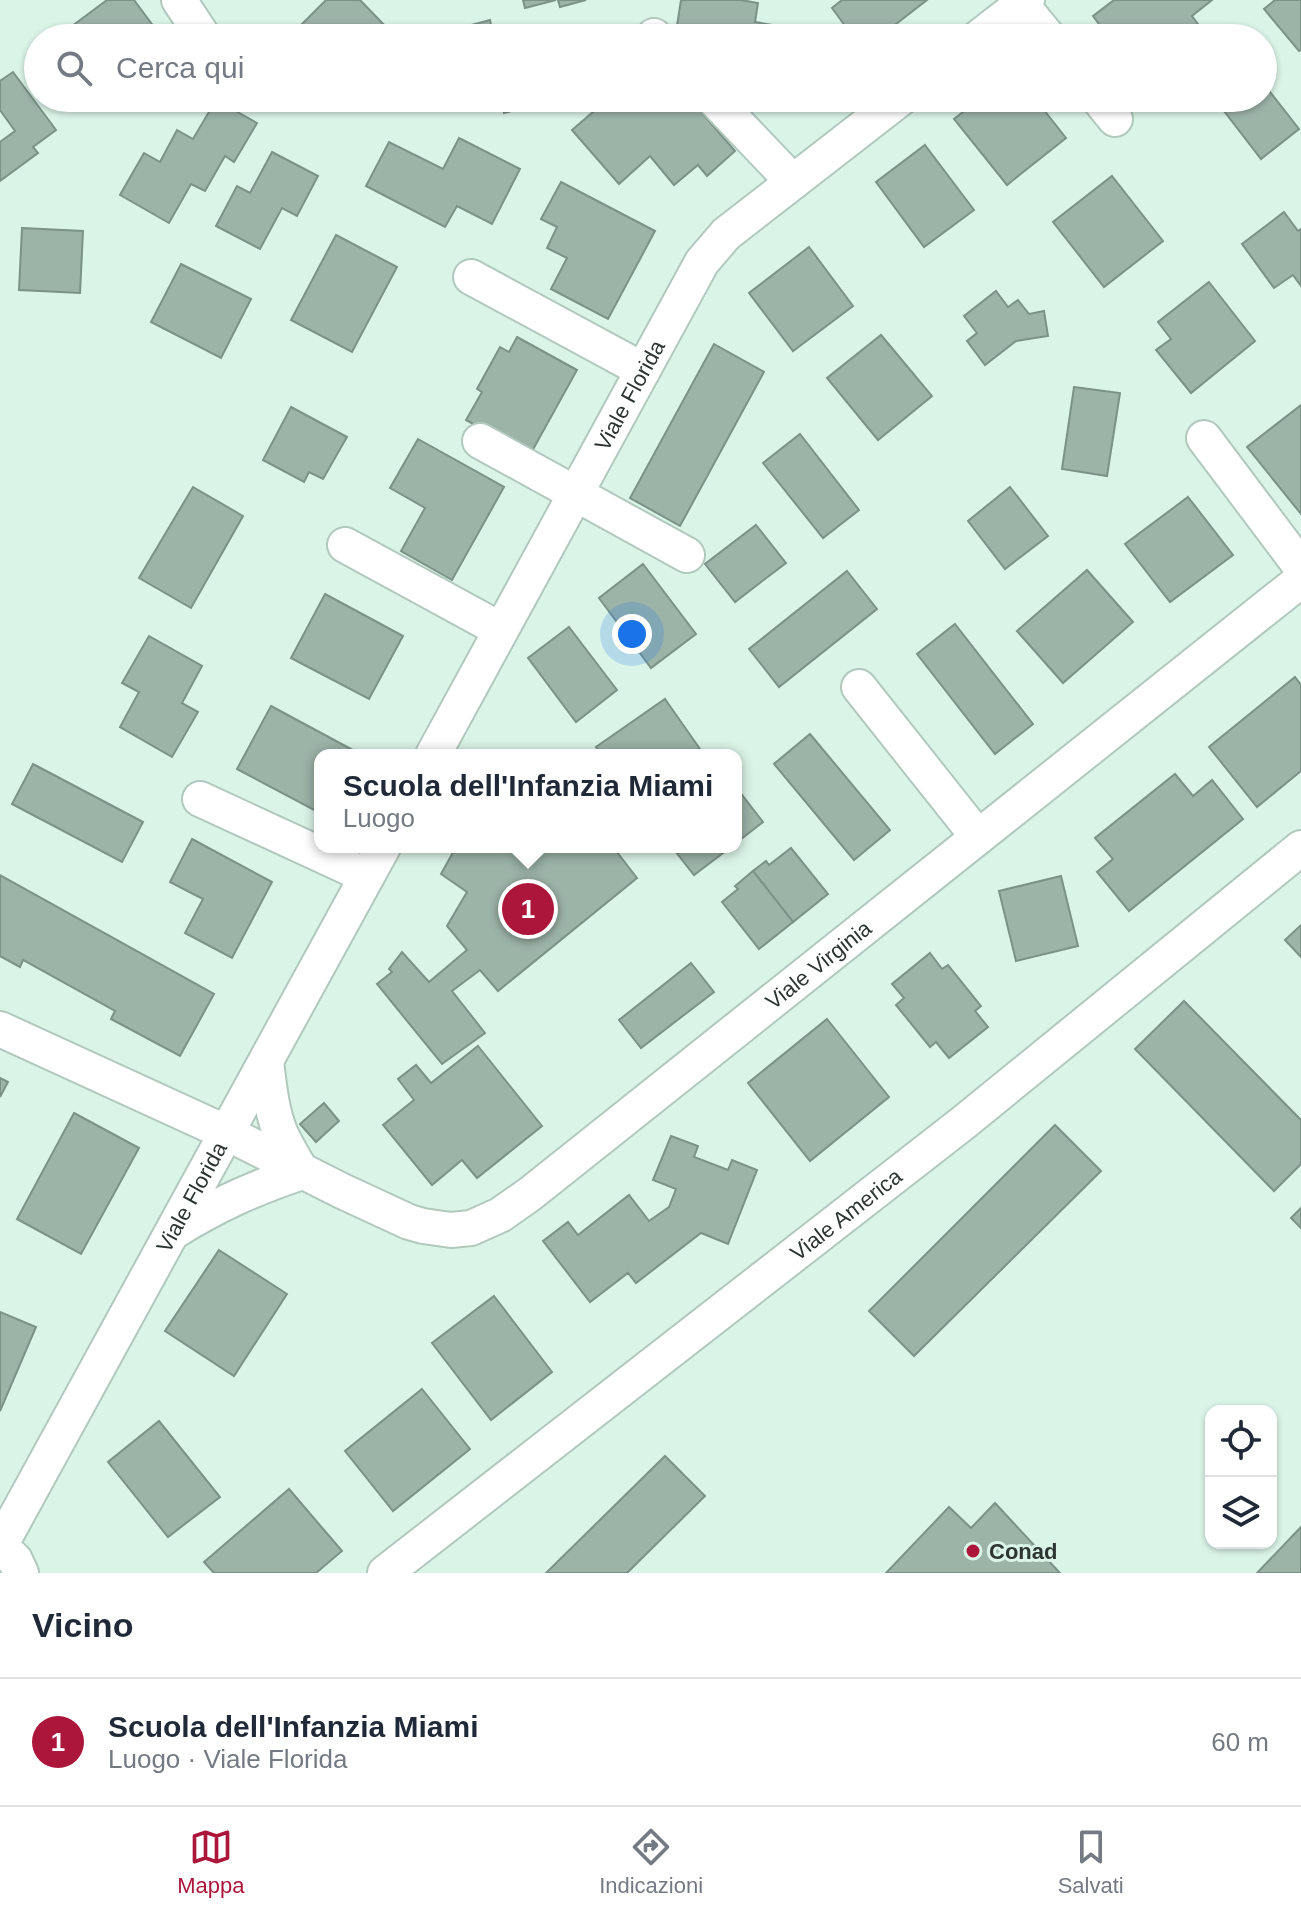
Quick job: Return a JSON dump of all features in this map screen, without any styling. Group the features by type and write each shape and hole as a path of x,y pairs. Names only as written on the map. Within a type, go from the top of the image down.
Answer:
{"street":[{"path":"179,0 195,24"},
{"path":"996,24 1024,2 1039,24"},
{"path":"726,112 793,182"},
{"name":"Viale Florida","path":"436,749 710,251 726,234 883,112"},
{"path":"471,277 643,370"},
{"path":"1204,438 1301,567"},
{"path":"480,441 687,555"},
{"path":"345,545 501,630"},
{"name":"Viale Virginia","path":"0,1029 227,1133 409,1222 437,1229 464,1230 490,1220 530,1194 1301,580"},
{"path":"859,687 978,837"},
{"path":"200,799 314,839"},
{"name":"Viale America","path":"385,1573 963,1123 1301,848"},
{"path":"352,853 375,861"},
{"name":"Viale Florida","path":"0,1546 375,861"},
{"path":"173,1232 236,1196 302,1172 279,1131 266,1062"},
{"path":"0,1546 15,1560 21,1573"}],"building":[{"path":"107,0 134,0 152,24 75,24"},
{"path":"326,0 360,0 383,24 302,24"},
{"path":"523,0 556,0 525,8"},
{"path":"558,0 586,0 560,7"},
{"path":"681,0 741,0 758,3 755,22 767,24 677,24"},
{"path":"842,0 927,0 896,24 844,24 832,8"},
{"path":"1114,0 1212,0 1192,16 1198,24 1099,24 1093,16"},
{"path":"1275,0 1301,0 1301,50 1299,51 1264,9"},
{"path":"13,72 24,87 24,112 43,112 56,130 33,147 38,153 0,181 0,142 15,131 0,110 0,81"},
{"path":"1277,101 1299,129 1261,159 1225,112 1277,112"},
{"path":"209,112 237,112 257,123 234,162 225,156 205,191 191,184 169,223 120,195 144,153 160,162 177,130 193,139"},
{"path":"593,112 701,112 735,151 707,176 698,165 674,185 650,156 619,184 572,130"},
{"path":"963,112 1046,112 1066,138 1007,185 954,119"},
{"path":"459,138 520,169 492,224 457,206 445,227 366,186 389,142 443,169"},
{"path":"925,145 974,210 924,247 876,182"},
{"path":"272,152 318,176 297,216 282,208 260,249 216,226 237,186 250,193"},
{"path":"1112,176 1163,241 1104,287 1053,222"},
{"path":"561,182 655,231 608,319 551,289 567,258 547,248 557,227 541,219"},
{"path":"1284,212 1298,231 1301,229 1301,286 1293,275 1274,288 1242,244"},
{"path":"22,228 83,231 80,293 19,290"},
{"path":"336,235 397,267 352,352 291,320"},
{"path":"809,247 853,306 793,351 749,293"},
{"path":"181,264 251,299 221,358 151,322"},
{"path":"1209,282 1255,341 1191,393 1156,350 1171,339 1158,322"},
{"path":"996,291 1008,307 1018,300 1029,314 1044,311 1048,336 1016,341 985,365 967,341 977,333 964,316"},
{"path":"881,335 932,396 878,440 827,378"},
{"path":"517,337 577,370 530,455 466,420 482,392 477,389 500,347 509,352"},
{"path":"714,344 764,372 680,526 630,498"},
{"path":"1074,387 1120,393 1107,476 1062,469"},
{"path":"1301,405 1301,514 1247,447"},
{"path":"291,407 347,437 323,479 309,472 304,482 263,460"},
{"path":"800,434 859,510 823,538 763,463"},
{"path":"418,439 504,487 452,580 401,551 425,508 390,488"},
{"path":"193,487 243,516 191,608 139,578"},
{"path":"1010,487 1048,536 1005,569 968,521"},
{"path":"1188,497 1233,555 1170,602 1125,544"},
{"path":"756,525 786,563 735,602 705,564"},
{"path":"643,564 696,634 651,668 599,598"},
{"path":"1087,570 1133,622 1063,683 1017,631"},
{"path":"847,571 877,609 779,687 749,649"},
{"path":"325,594 403,636 369,699 291,658"},
{"path":"955,624 1033,724 995,754 917,654"},
{"path":"569,627 617,690 576,722 528,658"},
{"path":"149,636 202,666 182,703 198,712 172,757 120,727 139,692 122,683"},
{"path":"1295,677 1301,685 1301,771 1257,807 1209,747"},
{"path":"665,699 700,749 598,749 596,747"},
{"path":"271,706 351,749 314,749 314,810 237,769"},
{"path":"810,734 890,830 854,860 774,764"},
{"path":"33,764 143,822 122,862 12,804"},
{"path":"1175,774 1193,796 1212,780 1243,819 1129,911 1097,872 1113,859 1095,838"},
{"path":"742,795 763,822 742,838"},
{"path":"192,839 272,882 232,958 185,933 203,899 170,882"},
{"path":"791,848 828,894 793,922 753,871 766,861 769,865"},
{"path":"453,853 618,853 637,878 498,991 480,970 452,991 485,1033 442,1064 377,984 392,972 389,969 402,952 429,982 467,950 447,926 467,892 441,874"},
{"path":"677,853 723,853 694,875"},
{"path":"753,871 793,922 759,949 722,902"},
{"path":"0,875 214,994 180,1056 111,1019 115,1011 23,960 20,967 0,956"},
{"path":"1061,876 1078,946 1016,961 999,891"},
{"path":"1301,925 1301,957 1285,940"},
{"path":"930,953 942,969 948,965 981,1006 975,1011 988,1027 949,1058 936,1042 930,1047 896,1005 904,998 892,984"},
{"path":"691,963 714,992 641,1048 619,1020"},
{"path":"1184,1001 1301,1120 1301,1164 1274,1191 1135,1049"},
{"path":"827,1019 889,1097 810,1161 748,1083"},
{"path":"478,1046 542,1126 477,1178 462,1160 432,1185 383,1125 414,1100 398,1079 416,1065 431,1083"},
{"path":"0,1078 8,1082 0,1097"},
{"path":"324,1103 339,1121 316,1142 300,1124"},
{"path":"74,1113 139,1148 81,1254 17,1219"},
{"path":"1055,1125 1101,1171 914,1356 869,1311"},
{"path":"671,1136 698,1146 694,1157 728,1170 732,1160 757,1170 728,1244 701,1233 636,1283 628,1273 590,1302 543,1241 568,1222 578,1235 629,1195 649,1221 669,1207 676,1189 653,1180"},
{"path":"1301,1208 1301,1228 1291,1218"},
{"path":"219,1250 287,1294 234,1376 165,1331"},
{"path":"494,1296 552,1372 491,1420 432,1343"},
{"path":"0,1312 36,1327 0,1411"},
{"path":"422,1389 470,1449 393,1511 345,1451"},
{"path":"159,1421 220,1497 168,1537 108,1462"},
{"path":"665,1456 705,1496 627,1573 546,1573"},
{"path":"289,1489 342,1551 316,1573 214,1573 204,1562"},
{"name":"Conad","path":"995,1503 1060,1573 886,1573 949,1507 971,1528"},
{"path":"1301,1527 1301,1573 1257,1573"}],"place":[{"name":"Scuola dell'Infanzia Miami","path":"528,909"},
{"name":"Conad","path":"973,1551"}]}
